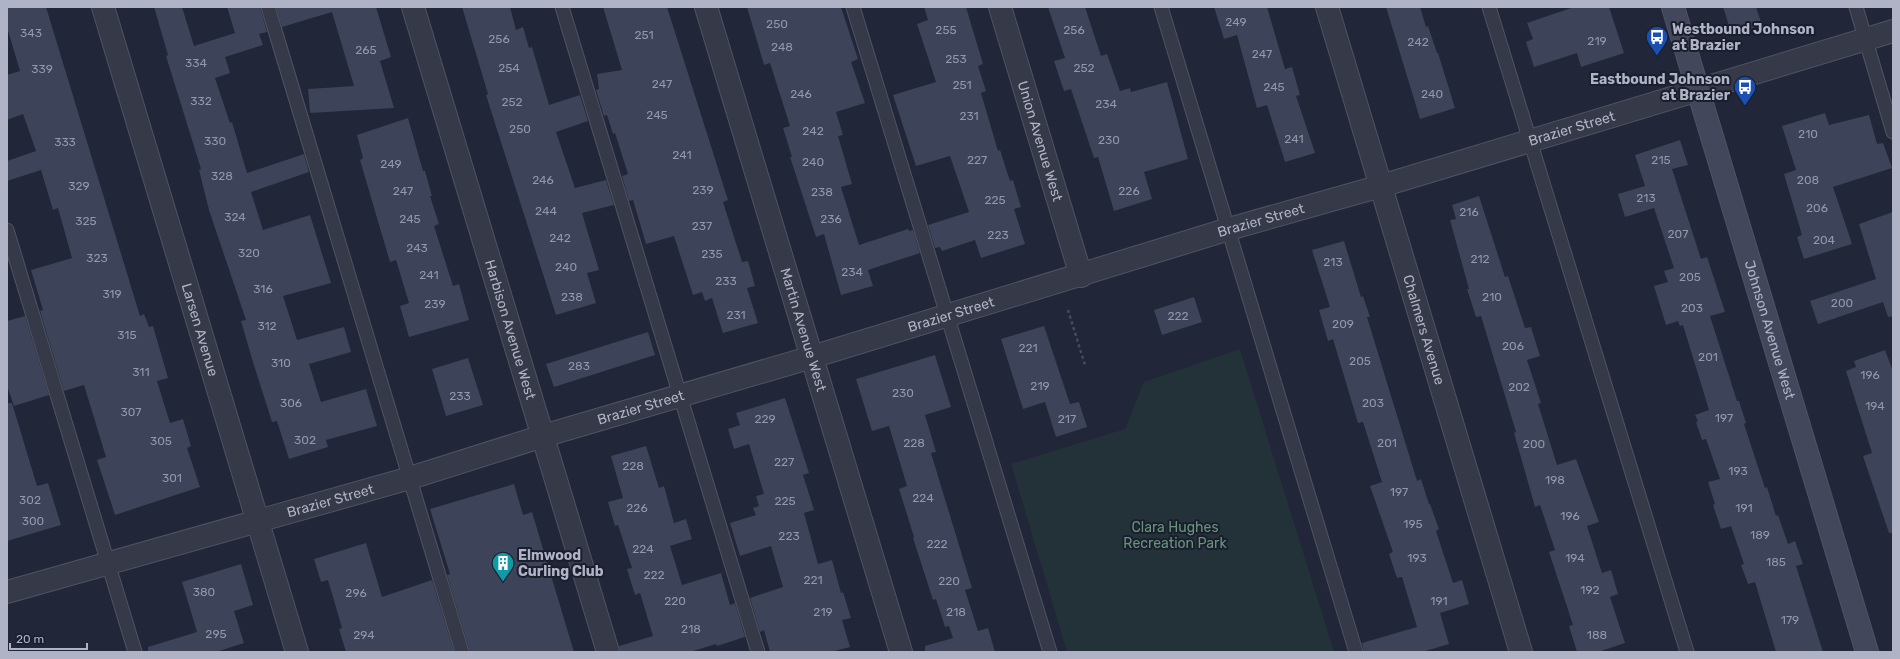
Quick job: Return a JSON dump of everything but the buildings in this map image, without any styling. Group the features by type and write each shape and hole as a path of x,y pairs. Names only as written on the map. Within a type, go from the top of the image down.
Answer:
{"main road":[{"name":"Johnson Avenue West","path":"1672,7 1867,652"}],"street":[{"name":"Larsen Avenue","path":"103,7 297,652"},
{"name":"Harbison Avenue West","path":"414,7 608,652"},
{"name":"Martin Avenue West","path":"706,7 901,652"},
{"name":"Union Avenue West","path":"1000,7 1080,276"},
{"name":"Chalmers Avenue","path":"1327,7 1521,652"},
{"name":"Brazier Street","path":"7,592 410,478 543,436 1080,276 1229,229 1381,186 1893,31"}],"lane":[{"path":"268,7 462,652"},
{"path":"562,7 758,652"},
{"path":"853,7 947,315 960,351 1050,652"},
{"path":"1161,7 1356,652"},
{"path":"1490,7 1687,652"},
{"path":"1856,7 1893,132"},
{"path":"7,230 135,652"}],"path":[{"path":"1068,310 1086,364"}],"green space":[{"name":"Clara Hughes Recreation Park","path":"1240,349 1334,652 1067,652 1011,464 1125,429 1144,382"}],"place":[{"name":"Westbound Johnson at Brazier","path":"1657,56"},
{"name":"Eastbound Johnson at Brazier","path":"1745,106"},
{"name":"Elmwood Curling Club","path":"503,582"}]}
